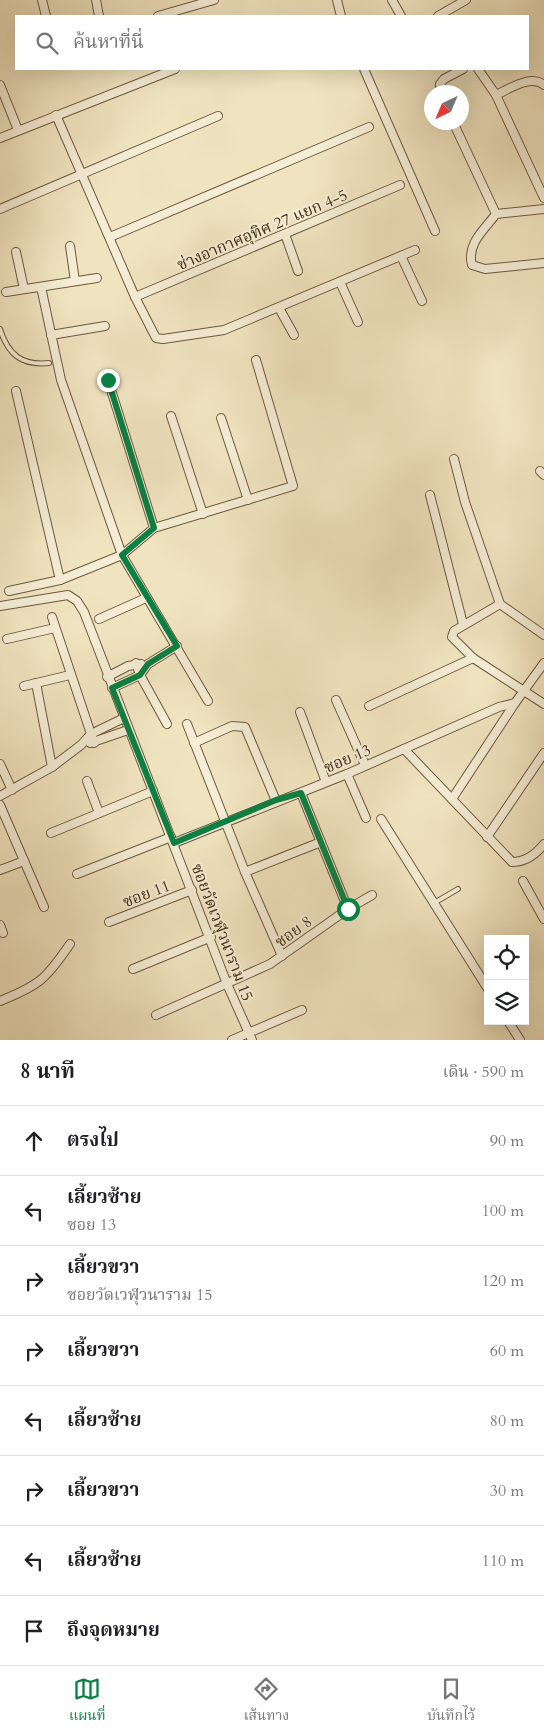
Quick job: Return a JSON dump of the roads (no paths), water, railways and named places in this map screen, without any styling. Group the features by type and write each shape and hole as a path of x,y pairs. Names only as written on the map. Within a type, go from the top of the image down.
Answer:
{"street":[{"path":"42,0 46,15"},
{"path":"96,0 100,15"},
{"path":"182,14 214,0"},
{"path":"337,0 341,15"},
{"path":"392,0 400,15"},
{"path":"439,15 452,4 466,0"},
{"path":"0,138 172,70"},
{"path":"364,70 435,232"},
{"path":"440,85 444,79 461,70"},
{"path":"479,70 496,95 544,198"},
{"path":"496,95 529,80 540,81 544,85"},
{"path":"0,85 18,130"},
{"path":"56,115 135,297 156,338 163,340 224,330 415,250"},
{"path":"0,209 218,116"},
{"path":"110,237 368,126"},
{"path":"457,130 496,214"},
{"name":"ช่างอากาศอุทิศ 27 แยก 4-5","path":"135,297 400,185"},
{"path":"544,209 496,214 472,246 472,265 485,269 544,263"},
{"path":"285,234 298,271"},
{"path":"70,246 75,281"},
{"path":"16,252 24,289"},
{"path":"400,256 422,301"},
{"path":"6,292 97,278"},
{"path":"340,282 358,322"},
{"path":"41,287 61,380 122,555 208,701"},
{"path":"279,308 294,335"},
{"path":"51,335 105,326"},
{"path":"9,591 60,580 122,555 154,528 293,486 256,360"},
{"path":"108,380 154,528"},
{"path":"16,391 60,580"},
{"path":"171,416 202,514"},
{"path":"222,418 248,500"},
{"path":"454,459 465,502 500,604 544,635"},
{"path":"430,495 464,624"},
{"name":"ซอยวัดเวฬุวนาราม 15","path":"0,606 68,595 77,601 84,612 128,730 211,937 227,984 251,1037"},
{"path":"98,619 146,598"},
{"path":"500,604 464,624 454,631 452,637 473,658 544,704"},
{"path":"52,617 94,743"},
{"path":"7,639 55,628"},
{"path":"112,688 140,675 148,664 177,646"},
{"path":"369,706 473,658"},
{"path":"108,677 136,663 148,664"},
{"path":"136,663 140,675 167,724"},
{"path":"452,800 544,663"},
{"path":"24,686 70,675"},
{"path":"36,683 52,767"},
{"path":"336,700 365,765"},
{"name":"ซอย 13","path":"77,874 225,822 276,800 301,793 499,707 515,704"},
{"path":"300,712 326,782"},
{"path":"0,796 52,767 81,745 91,734 124,718"},
{"path":"187,724 245,872 282,956"},
{"path":"194,743 232,726 244,727 276,800"},
{"path":"81,745 94,743 128,730"},
{"path":"404,749 512,862 530,858 544,844"},
{"path":"487,837 544,752"},
{"path":"0,764 12,790"},
{"path":"347,774 366,818"},
{"path":"86,781 99,813"},
{"path":"51,833 153,791"},
{"path":"301,793 348,909"},
{"path":"0,805 44,907"},
{"path":"381,819 484,984"},
{"path":"245,872 320,842"},
{"path":"0,870 24,861"},
{"path":"523,881 542,910 544,919"},
{"name":"ซอย 11","path":"109,922 192,890"},
{"name":"ซอย 8","path":"156,1015 227,984 282,956 348,909 372,895"},
{"path":"133,969 211,937"},
{"path":"0,1001 40,982 50,973 70,944"},
{"path":"232,1040 251,1037 302,1010"},
{"path":"511,1025 520,1040"}],"lane":[{"path":"0,329 6,346 14,355 34,365 49,363"},
{"path":"433,904 458,889"}]}
